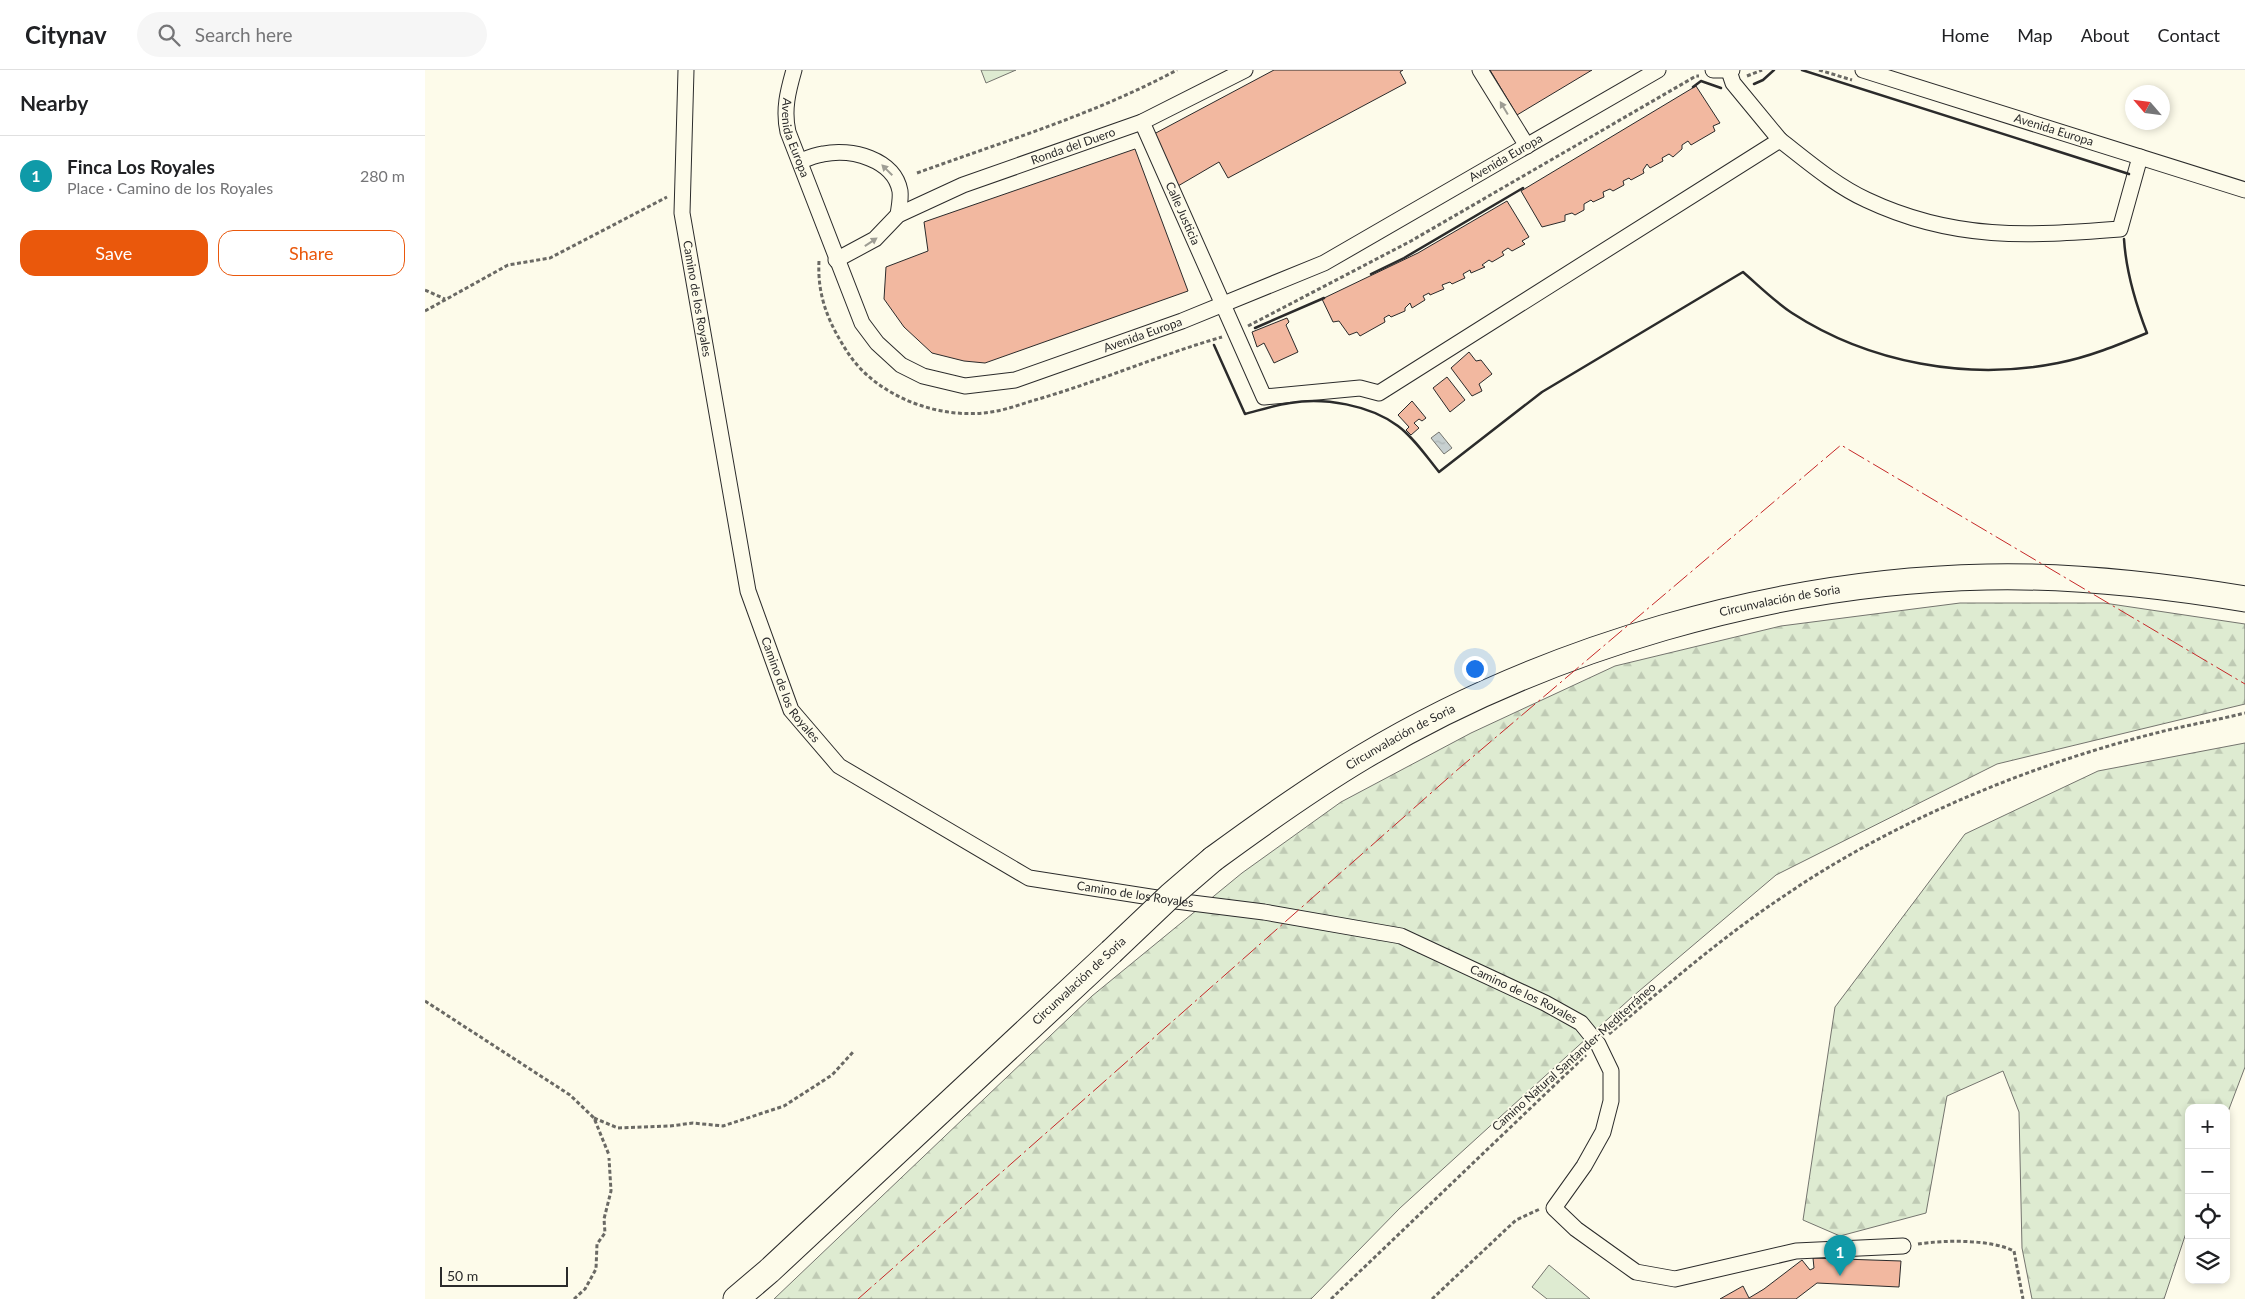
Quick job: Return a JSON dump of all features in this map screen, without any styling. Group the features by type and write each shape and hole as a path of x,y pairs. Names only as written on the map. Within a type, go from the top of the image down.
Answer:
{"highway":[{"name":"Circunvalación de Soria","path":"736,1299 769,1271 1170,896 1213,859 1285,806 1364,756 1423,724 1568,658 1669,625 1749,606 1817,594 1887,584 1987,577 2100,580 2177,588 2245,599"}],"street":[{"name":"Camino de los Royales","path":"686,70 682,213 748,591 791,710 839,766 1029,878 1176,901 1265,912 1401,936 1545,1003 1581,1023 1598,1044 1611,1071 1611,1101 1603,1132 1584,1166 1554,1208"},
{"name":"Avenida Europa","path":"794,70 788,90 785,119 788,132 801,161 836,260 862,323 877,343 901,365 923,376 965,386 1015,380 1223,305 1324,263 1657,70"},
{"name":"Ronda del Duero","path":"836,260 875,239 898,215 963,184 1143,122 1245,70"},
{"path":"1480,70 1527,146"},
{"path":"1713,70 1731,70 1733,83 1780,140 1815,168 1866,200 1911,219 1951,228 1992,233 2039,235 2120,229 2139,157"},
{"name":"Avenida Europa","path":"1863,70 2245,190"},
{"name":"Calle Justicia","path":"1143,122 1264,397 1360,388 1379,393 1780,140"},
{"path":"801,161 821,154 846,152 870,158 882,164 891,172 899,189 898,215"},
{"path":"1554,1208 1576,1229 1636,1272 1675,1279 1796,1251 1903,1246"}],"path":[{"path":"917,173 1093,110 1139,91 1177,70"},
{"path":"425,311 507,265 550,258 682,189"},
{"path":"425,290 445,299"},
{"name":"Camino Natural Santander-Mediterráneo","path":"1331,1299 1598,1044 1692,963 1784,896 1845,858 1912,823 1997,785 2075,757 2159,732 2245,714"},
{"path":"425,1001 570,1095 594,1118 619,1128 693,1123 723,1126 784,1106 832,1075 854,1051"},
{"path":"575,1299 585,1289 596,1269 597,1244 605,1233 604,1219 611,1191 609,1156 594,1118"},
{"path":"1432,1299 1516,1220 1535,1210 1554,1208"},
{"path":"1903,1246 1938,1241 2005,1246 2014,1251 2023,1299"}],"green space":[{"path":"981,70 1016,70 986,83"},
{"path":"1960,603 2104,603 2245,624 2245,704 1997,764 1776,875 1632,997 1400,1208 1311,1299 774,1299 1092,996 1242,873 1341,802 1471,733 1615,666 1781,626"},
{"path":"2245,743 2245,1067 2230,1106 2230,1104 2185,1104 2185,1236 2164,1299 2032,1299 2022,1248 2019,1112 2003,1071 1947,1096 1926,1213 1840,1236 1803,1220 1835,1007 1965,834 2098,771"},
{"path":"1549,1265 1590,1299 1547,1299 1532,1287"}],"water":[{"path":"1439,432 1452,448 1444,454 1431,438"}],"building":[{"path":"1274,70 1403,70 1400,72 1406,83 1228,178 1219,162 1178,186 1154,134"},
{"path":"1490,70 1592,70 1517,115"},
{"path":"1696,86 1720,123 1713,126 1715,131 1691,145 1688,141 1682,145 1682,149 1673,157 1669,154 1662,158 1663,161 1650,168 1647,164 1643,170 1644,173 1631,180 1629,178 1623,181 1624,185 1613,191 1610,189 1603,192 1604,197 1584,204 1584,210 1575,215 1572,213 1565,215 1565,221 1542,227 1521,191"},
{"path":"1135,149 1188,291 985,363 964,361 932,353 904,327 884,299 886,267 928,251 924,222"},
{"path":"1507,201 1529,237 1522,241 1525,244 1512,251 1508,248 1502,252 1504,255 1492,262 1489,260 1482,265 1485,267 1471,273 1470,270 1463,274 1465,278 1452,284 1450,282 1442,285 1444,289 1423,296 1425,300 1412,308 1410,303 1405,308 1405,311 1391,317 1389,315 1384,318 1385,322 1360,336 1357,332 1349,335 1339,321 1333,322 1322,299 1418,253"},
{"path":"1287,318 1289,322 1286,325 1298,352 1274,363 1264,343 1257,347 1252,332"},
{"path":"1469,352 1476,361 1481,360 1492,374 1479,384 1482,391 1472,396 1451,368"},
{"path":"1447,377 1465,400 1450,412 1433,388"},
{"path":"1412,401 1426,418 1422,421 1419,419 1414,423 1419,428 1411,435 1406,430 1409,427 1398,415"},
{"path":"1813,1258 1901,1261 1899,1287 1817,1283 1796,1299 1720,1299 1743,1286 1749,1298 1802,1260 1810,1270 1814,1268"}],"wall":[{"path":"1754,84 1763,80 1774,70"},
{"path":"1802,70 2129,174"},
{"path":"1693,87 1701,81 1721,88"},
{"path":"1371,274 1404,258 1523,188"},
{"path":"1214,345 1245,414 1303,401 1332,402 1360,408 1387,419 1398,426 1415,442 1439,472 1542,392 1743,272 1785,308 1822,330 1886,356 1920,364 1989,370 2024,368 2058,363 2092,354 2147,333 2132,287 2124,239"},
{"path":"1255,328 1324,298"}],"power":[{"path":"858,1299 1456,771 1841,445 2245,684"}],"place":[{"name":"Finca Los Royales","path":"1840,1276"}]}
